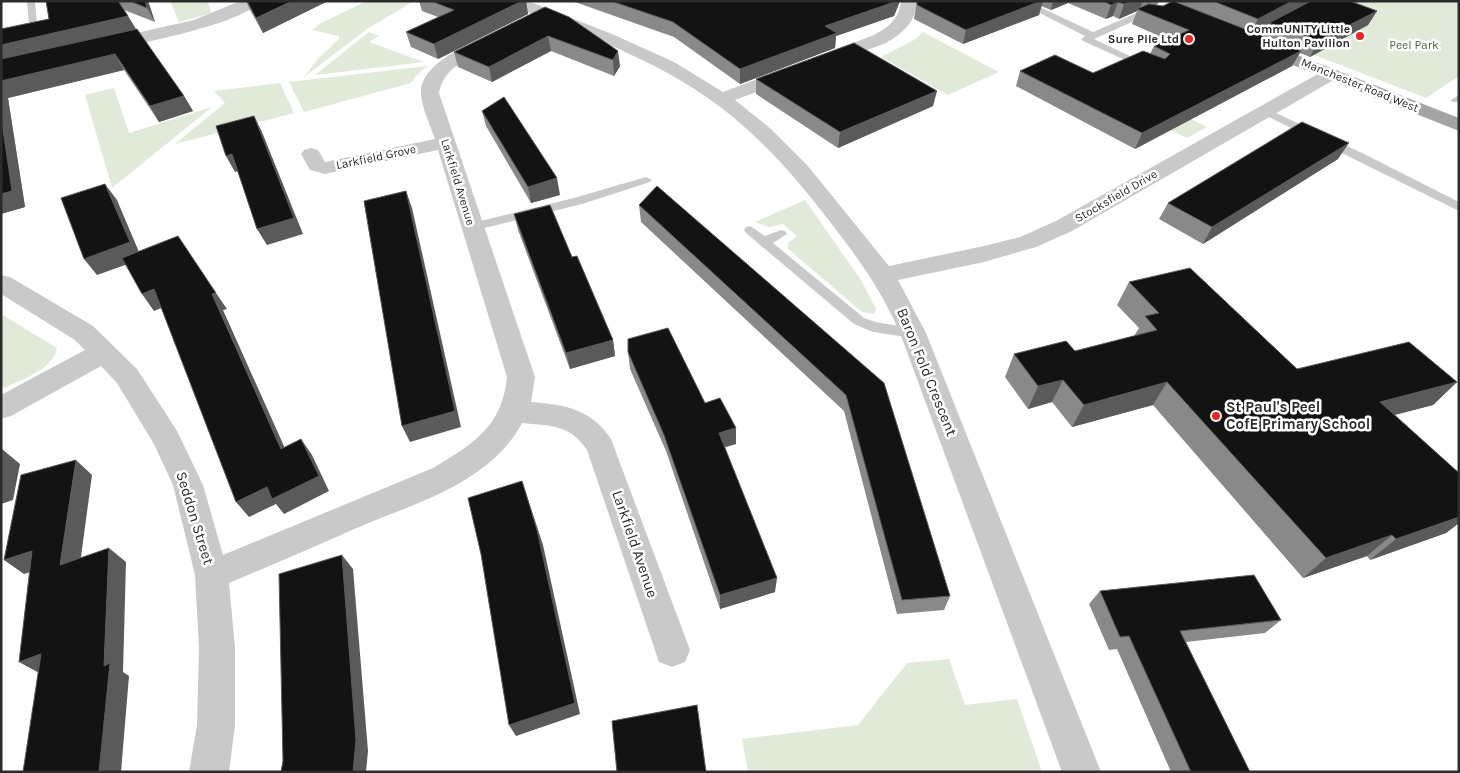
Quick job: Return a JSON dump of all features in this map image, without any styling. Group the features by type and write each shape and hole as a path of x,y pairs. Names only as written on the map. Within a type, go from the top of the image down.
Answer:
{"main road":[{"name":"Manchester Road West","path":"1229,33 1459,125"}],"street":[{"path":"89,50 200,23 236,10 252,1"},
{"name":"Baron Fold Crescent","path":"513,1 624,45 659,62 722,100 758,128 805,176 883,275 913,333 1082,772"},
{"path":"722,100 880,39 904,22 908,12 909,1"},
{"name":"Larkfield Avenue","path":"212,575 444,477 470,461 492,442 515,411 521,393 521,377 430,93 430,84 446,64 546,14"},
{"name":"Stocksfield Drive","path":"883,275 984,254 1028,242 1064,226 1331,74"},
{"name":"Larkfield Grove","path":"311,154 317,166 325,168 447,142"},
{"name":"Seddon Street","path":"1,283 84,333 127,376 167,439 188,486 212,575 217,648 216,725 209,772"},
{"path":"1,408 104,352"},
{"name":"Larkfield Avenue","path":"515,411 570,418 583,424 594,435 601,447 672,650"}],"lane":[{"path":"30,1 34,24"},
{"path":"1020,1 1093,36"},
{"path":"1157,70 1086,39 1142,14 1156,16 1161,8"},
{"path":"1246,40 1292,16"},
{"path":"1265,111 1358,155 1459,207"},
{"path":"472,227 578,201 646,180"},
{"path":"750,230 859,321 873,327 913,333"},
{"path":"764,242 781,234"}],"green space":[{"path":"170,1 207,1 212,13 179,22"},
{"path":"367,1 414,1 367,29 304,77 318,59 339,39 339,36 312,30 321,23"},
{"name":"Peel Park","path":"1334,1 1459,1 1459,76 1426,98 1281,42"},
{"path":"369,32 379,36 369,42 424,62 315,75"},
{"path":"923,32 999,72 948,95 881,57 914,40"},
{"path":"427,66 411,83 304,112 289,82"},
{"path":"280,83 294,113 175,144 225,103 214,91"},
{"path":"114,88 129,133 212,107 112,188 85,95"},
{"path":"1154,101 1207,127 1187,138 1133,112"},
{"path":"805,200 861,280 876,309 874,314 862,312 788,249 788,243 797,236 783,224 769,227 755,222"},
{"path":"1,314 57,348 55,355 44,368 5,388 1,386"},
{"path":"949,659 965,705 1017,699 1042,772 748,772 742,739 858,725 907,663"}],"building":[{"path":"46,1 118,1 128,16 1,45 1,29 49,19"},
{"path":"130,1 145,1 147,8"},
{"path":"247,1 292,1 256,18"},
{"path":"431,1 522,1 434,44 406,32 454,10"},
{"path":"611,1 897,1 825,26 837,33 740,69 673,22"},
{"path":"917,1 1041,1 966,30 917,5"},
{"path":"1103,1 1132,1 1124,4 1118,2 1111,5"},
{"path":"1173,1 1301,51 1142,133 1020,71 1055,55 1093,73 1143,51 1165,59 1170,54 1154,46 1189,30 1137,9 1149,4 1163,6"},
{"path":"1213,1 1292,1 1258,19"},
{"path":"1311,1 1350,1 1377,11 1318,41 1269,23"},
{"path":"545,7 569,17 618,51 613,60 548,36 489,67 454,52"},
{"path":"137,29 184,96 150,106 115,54 1,81 1,59"},
{"path":"854,43 937,91 840,132 756,79"},
{"path":"504,97 557,178 528,187 482,111"},
{"path":"1,116 12,191 1,194"},
{"path":"254,116 294,218 257,229 232,154 226,156 216,126"},
{"path":"1302,122 1349,143 1212,227 1168,203"},
{"path":"105,184 130,242 84,259 61,198"},
{"path":"657,186 884,383 950,596 902,600 846,395 639,205"},
{"path":"406,191 455,411 402,426 364,201"},
{"path":"550,205 572,257 577,256 613,340 566,353 514,214"},
{"path":"178,236 216,293 212,294 281,449 301,439 319,476 272,499 267,487 236,502 154,289 142,294 122,258"},
{"path":"1190,268 1297,369 1409,342 1457,382 1380,402 1459,473 1459,517 1396,539 1392,535 1326,558 1167,382 1084,405 1063,380 1038,386 1014,354 1066,341 1075,351 1157,330 1145,316 1159,313 1129,282"},
{"path":"668,328 705,403 720,398 736,428 719,433 777,578 720,595 664,435 628,352 628,339"},
{"path":"76,460 60,565 109,548 104,666 110,663 99,772 23,772 41,654 19,662 32,551 4,560 21,475"},
{"path":"522,481 537,530 575,703 509,725 481,554 468,498"},
{"path":"342,555 356,740 353,772 281,772 283,761 279,574"},
{"path":"1254,575 1281,620 1180,631 1250,772 1191,772 1129,636 1120,637 1100,591"},
{"path":"697,705 706,772 617,772 612,721"}],"place":[{"name":"CommUNITY Little Hulton Pavilion","path":"1360,36"},
{"name":"Sure Pile Ltd","path":"1189,39"},
{"name":"St Paul's Peel CofE Primary School","path":"1216,416"}]}
